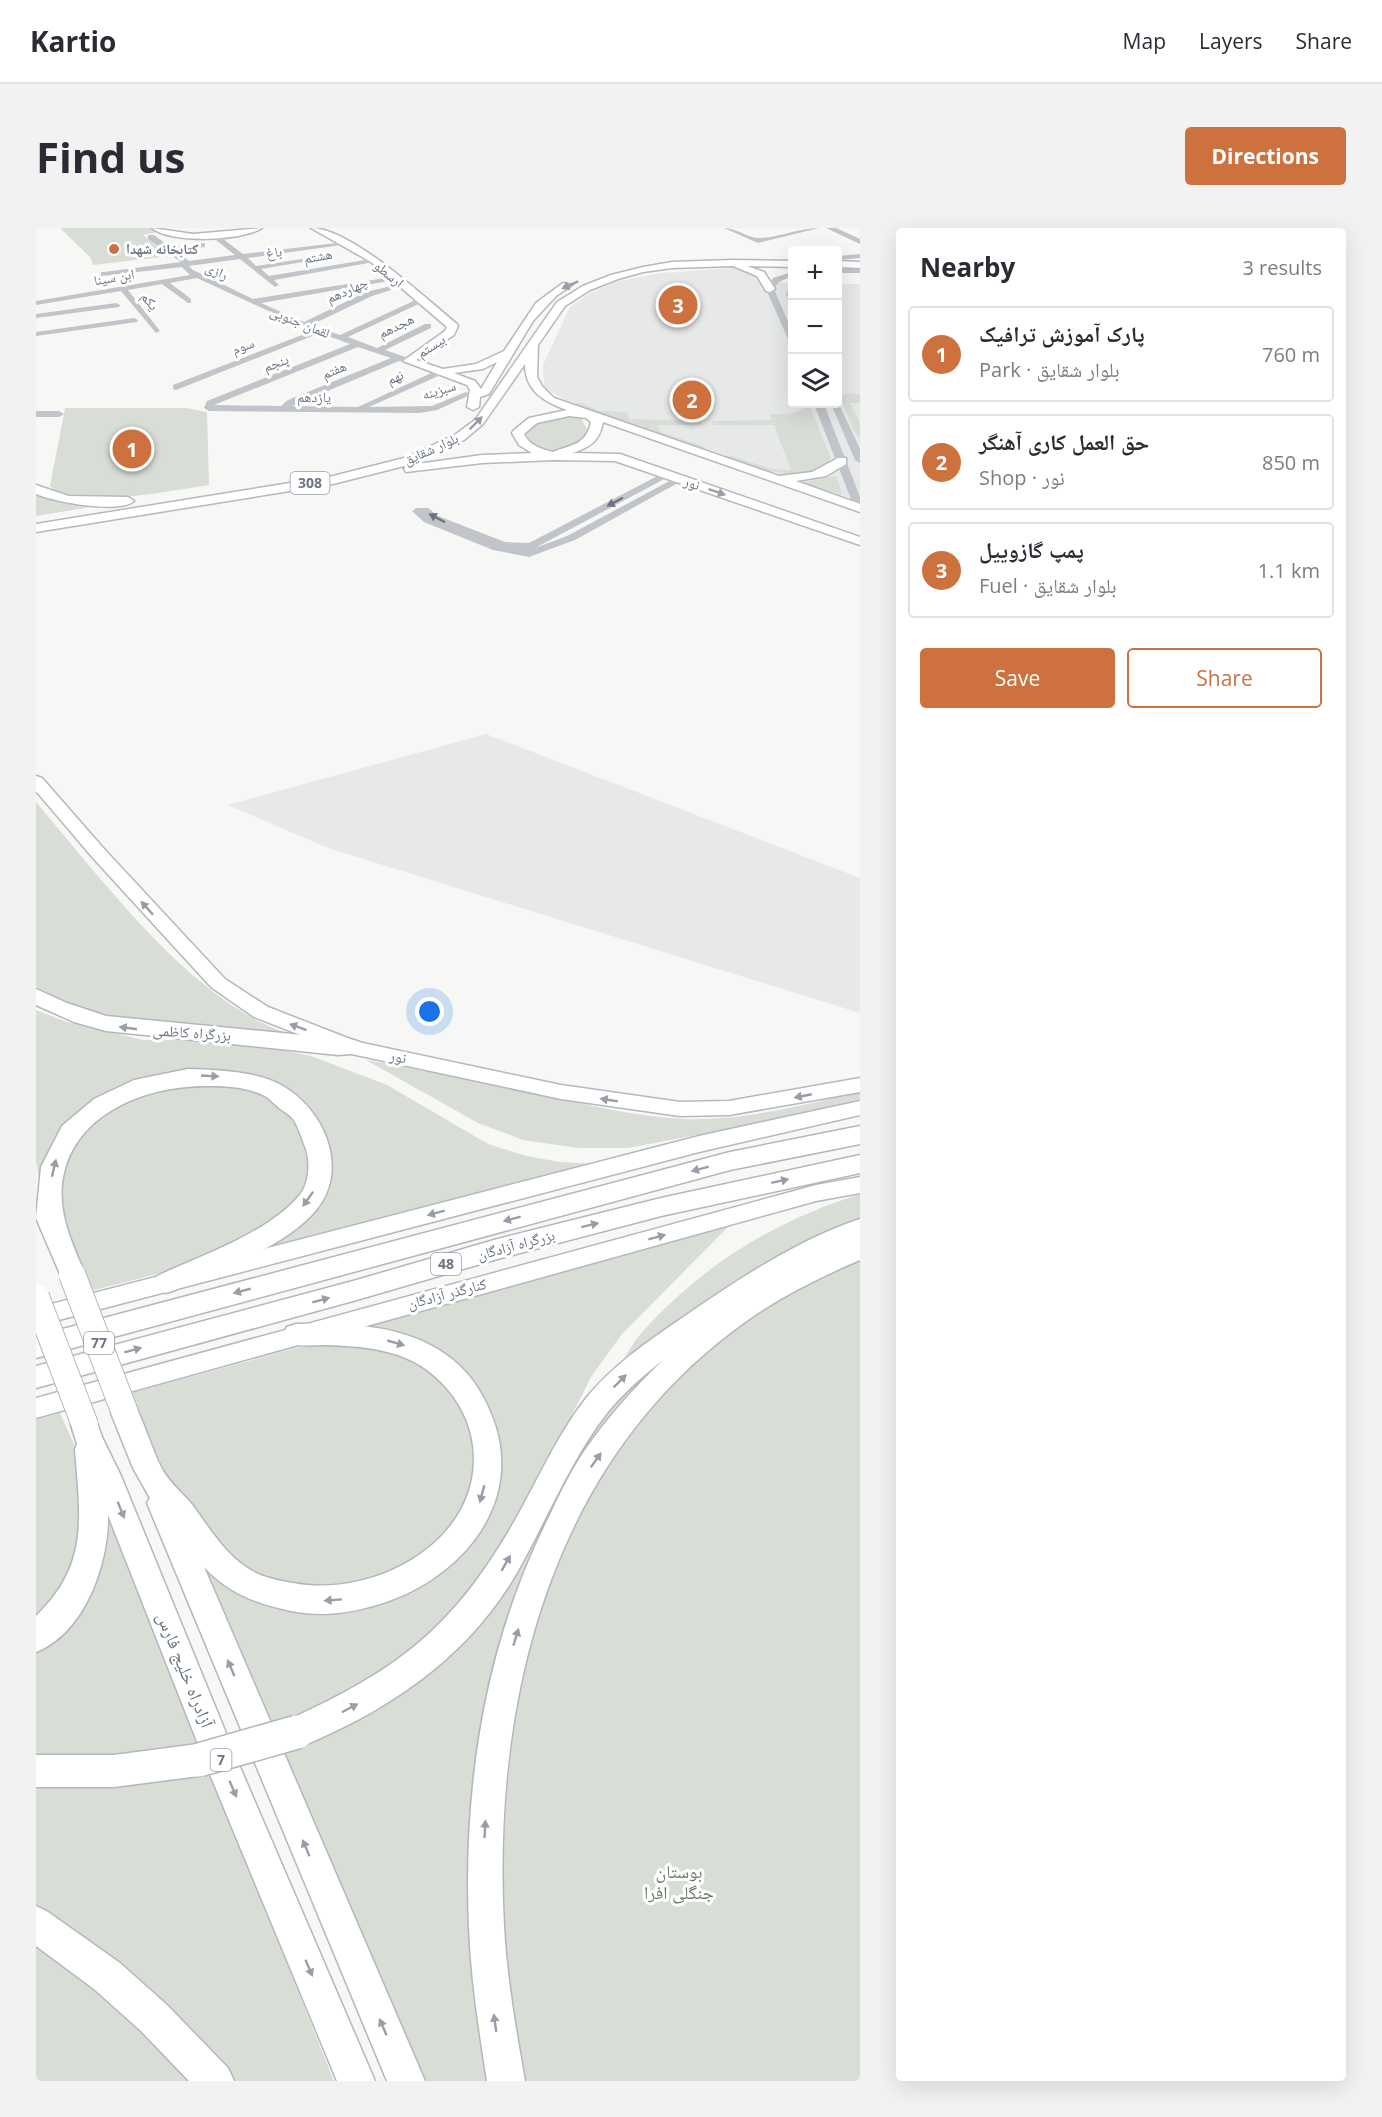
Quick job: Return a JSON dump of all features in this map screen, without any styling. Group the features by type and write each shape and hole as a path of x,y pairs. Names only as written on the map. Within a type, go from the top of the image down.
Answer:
{"highway":[{"name":"بزرگراه کاظمی","path":"36,996 80,1017 120,1027 232,1035 312,1047 354,1048"},
{"path":"52,1226 51,1183 53,1166 58,1153 76,1127 123,1092 171,1078 214,1076 254,1084 289,1102 309,1125 317,1139 320,1153 321,1166 317,1185 309,1200 297,1213 260,1236 166,1283"},
{"name":"بزرگراه آزادگان","path":"36,1347 730,1161 860,1135"},
{"name":"بزرگراه آزادگان","path":"36,1377 353,1291 501,1248 661,1207 860,1164"},
{"name":"77","path":"36,1188 152,1478"},
{"path":"36,1771 114,1770 200,1760 246,1749 297,1732 374,1695 404,1677 449,1639 499,1576 570,1445 597,1406 620,1379 654,1351 740,1292 815,1249 860,1229"},
{"path":"506,2081 489,1981 484,1917 486,1804 500,1698 510,1656 545,1554 580,1482 621,1425 670,1371 721,1325 753,1303 814,1269 860,1249"},
{"path":"36,1298 87,1432 95,1531 89,1565 71,1600 36,1637"},
{"path":"152,1478 202,1545 229,1572 258,1589 296,1600 334,1601 370,1595 401,1583 426,1568 450,1548 482,1500 487,1476 488,1457 479,1412 465,1389 448,1370 426,1355 400,1343 357,1335 296,1335"},
{"name":"آزادراه خلیج فارس","path":"87,1432 107,1476 224,1768 356,2081"},
{"path":"152,1478 406,2081"},
{"path":"36,1924 107,1976 154,2018 215,2081"}],"main road":[{"path":"167,228 182,232 211,232 238,228"},
{"path":"154,232 177,235 256,228"},
{"name":"ارسطو","path":"316,228 374,260 453,326 453,330"},
{"path":"442,371 475,386 470,411 543,302 562,288 581,280 656,261 704,258 788,267"},
{"path":"842,258 860,258"},
{"path":"713,262 756,271 764,277 770,288"},
{"name":"بلوار شقایق","path":"36,528 333,480 412,460 460,437 479,422 561,304 593,285 615,277 666,266 713,262 788,267"},
{"path":"842,264 860,265"},
{"name":"بیستم","path":"403,359 453,330"},
{"path":"533,343 530,372 538,391 550,400 860,509"},
{"path":"442,371 479,367 508,353"},
{"name":"لقمان جنوبی","path":"403,359 442,371"},
{"path":"569,413 585,413 597,421 592,440 576,449 554,456 526,445 518,436 521,429 533,420 569,413"},
{"name":"بلوار شقایق","path":"36,519 370,463 419,447 446,432"},
{"name":"نور","path":"333,480 482,459 554,456 616,458 860,541"},
{"path":"764,475 808,477 831,471 842,461"},
{"path":"36,489 61,499 84,502 177,497"},
{"path":"36,539 226,497"},
{"name":"نور","path":"36,781 129,888 218,983 261,1012 329,1036 354,1048 561,1092 680,1109 729,1108 860,1085"},
{"path":"36,1317 699,1144 860,1108"},
{"name":"کنارگذر آزادگان","path":"36,1408 816,1193 860,1185"}],"street":[{"path":"728,228 758,241 815,228"},
{"path":"830,228 860,242"},
{"name":"رازی","path":"154,232 168,250 187,263 186,269 252,302"},
{"name":"لقمان جنوبی","path":"211,232 290,297"},
{"path":"104,274 345,244"},
{"path":"168,250 202,245"},
{"name":"باغ","path":"255,268 333,256"},
{"name":"هشتم","path":"268,279 374,260"},
{"path":"788,270 770,288 788,328"},
{"path":"842,271 860,272"},
{"name":"ابن سینا","path":"36,303 196,276"},
{"path":"842,280 860,280"},
{"path":"290,297 400,281"},
{"name":"چهاردهم","path":"304,325 400,281"},
{"path":"164,282 188,301"},
{"name":"یکم","path":"123,289 156,331"},
{"name":"لقمان جنوبی","path":"252,302 290,297"},
{"path":"67,298 91,336"},
{"path":"340,338 423,300"},
{"name":"لقمان جنوبی","path":"252,302 304,325 403,359"},
{"name":"یکم","path":"36,316 116,305"},
{"path":"36,334 134,320"},
{"name":"هجدهم","path":"377,351 428,326"},
{"name":"سوم","path":"176,387 320,331"},
{"name":"پنجم","path":"209,408 210,403 357,344"},
{"name":"هفتم","path":"282,410 291,402 403,359"},
{"name":"نهم","path":"360,410 363,406 442,371"},
{"name":"سبزینه","path":"419,410 434,408 466,395"},
{"name":"یازدهم","path":"209,408 419,410"},
{"path":"821,408 860,509"},
{"path":"838,408 860,460"},
{"path":"36,414 59,414"},
{"path":"666,474 531,546 504,545 434,518 424,510 417,511 428,520 497,548 529,554 571,538 680,479"}],"shaded area":[{"path":"733,268 754,275 762,282 788,283 788,408 842,408 842,284 860,284 860,502 565,400 544,387 543,365 570,307 590,293 618,281 661,273"},
{"path":"486,734 860,878 860,1013 328,848 228,805"}],"green space":[{"path":"60,228 152,228 157,232 143,235 170,256 93,265 91,258"},
{"path":"844,394 860,395 860,403 850,403 860,423 860,437 855,433 842,402"},
{"path":"576,403 582,403 599,411 627,412 629,419 702,421 702,425 658,425 660,432 706,447 700,449 577,407"},
{"path":"65,408 186,408 207,412 209,485 125,497 80,497 62,493 50,486"},
{"path":"811,408 830,456 830,460 820,468 807,473 778,473 724,457 728,455 772,469 791,470 774,425 713,425 711,421 772,420 770,414 796,412"},
{"path":"563,418 581,418 589,433 578,444 553,453 529,441 526,433 534,425"},
{"path":"833,476 837,477 842,495 803,483"},
{"path":"36,492 115,503 36,516"},
{"path":"36,802 139,923 198,979 228,1003 268,1026 330,1044 114,1021 56,1001 36,987"},
{"path":"36,1010 64,1021 143,1040 188,1040 261,1046 311,1056 387,1085 488,1144 526,1156 560,1162 598,1164 389,1215 269,1253 212,1266 267,1242 330,1163 274,1084 222,1070 190,1070 138,1079 99,1100 42,1192 36,1162"},
{"path":"366,1060 612,1110 666,1118 706,1119 751,1115 860,1092 860,1099 771,1121 628,1148 579,1148 523,1140 478,1123"},
{"path":"239,1085 265,1094 300,1122 314,1161 304,1197 253,1235 172,1270 87,1292 56,1198 68,1145 101,1112 155,1087"},
{"path":"860,1194 860,1241 678,1351 516,1600 490,2081 421,2081 278,1748 415,1679 637,1338 685,1290 738,1250 766,1234 796,1219"},
{"path":"730,1225 622,1334 591,1377 502,1554 399,1670 270,1733 197,1553 217,1573 373,1602 485,1511 471,1387 354,1328 664,1238"},
{"name":"بوستان جنگلی افرا","path":"860,1256 860,2081 520,2081 501,1949 498,1804 536,1606 593,1480 659,1393 710,1347 774,1300"},
{"path":"327,1343 379,1347 436,1369 468,1411 478,1479 456,1530 377,1586 285,1589 234,1563 171,1485 131,1393 296,1348"},
{"path":"60,1413 86,1471 85,1550 36,1629 36,1420"},
{"path":"96,1481 201,1749 36,1762 36,1647 68,1616"},
{"path":"208,1766 334,2081 236,2081 229,2071 36,1910 36,1781"},
{"path":"36,1945 116,2009 187,2081 36,2081"}],"place":[{"name":"کتابخانه شهدا","path":"114,249"},
{"name":"پمپ گازوییل","path":"678,305"},
{"name":"حق العمل کاری آهنگر","path":"692,400"},
{"name":"پارک آموزش ترافیک","path":"132,449"}]}
